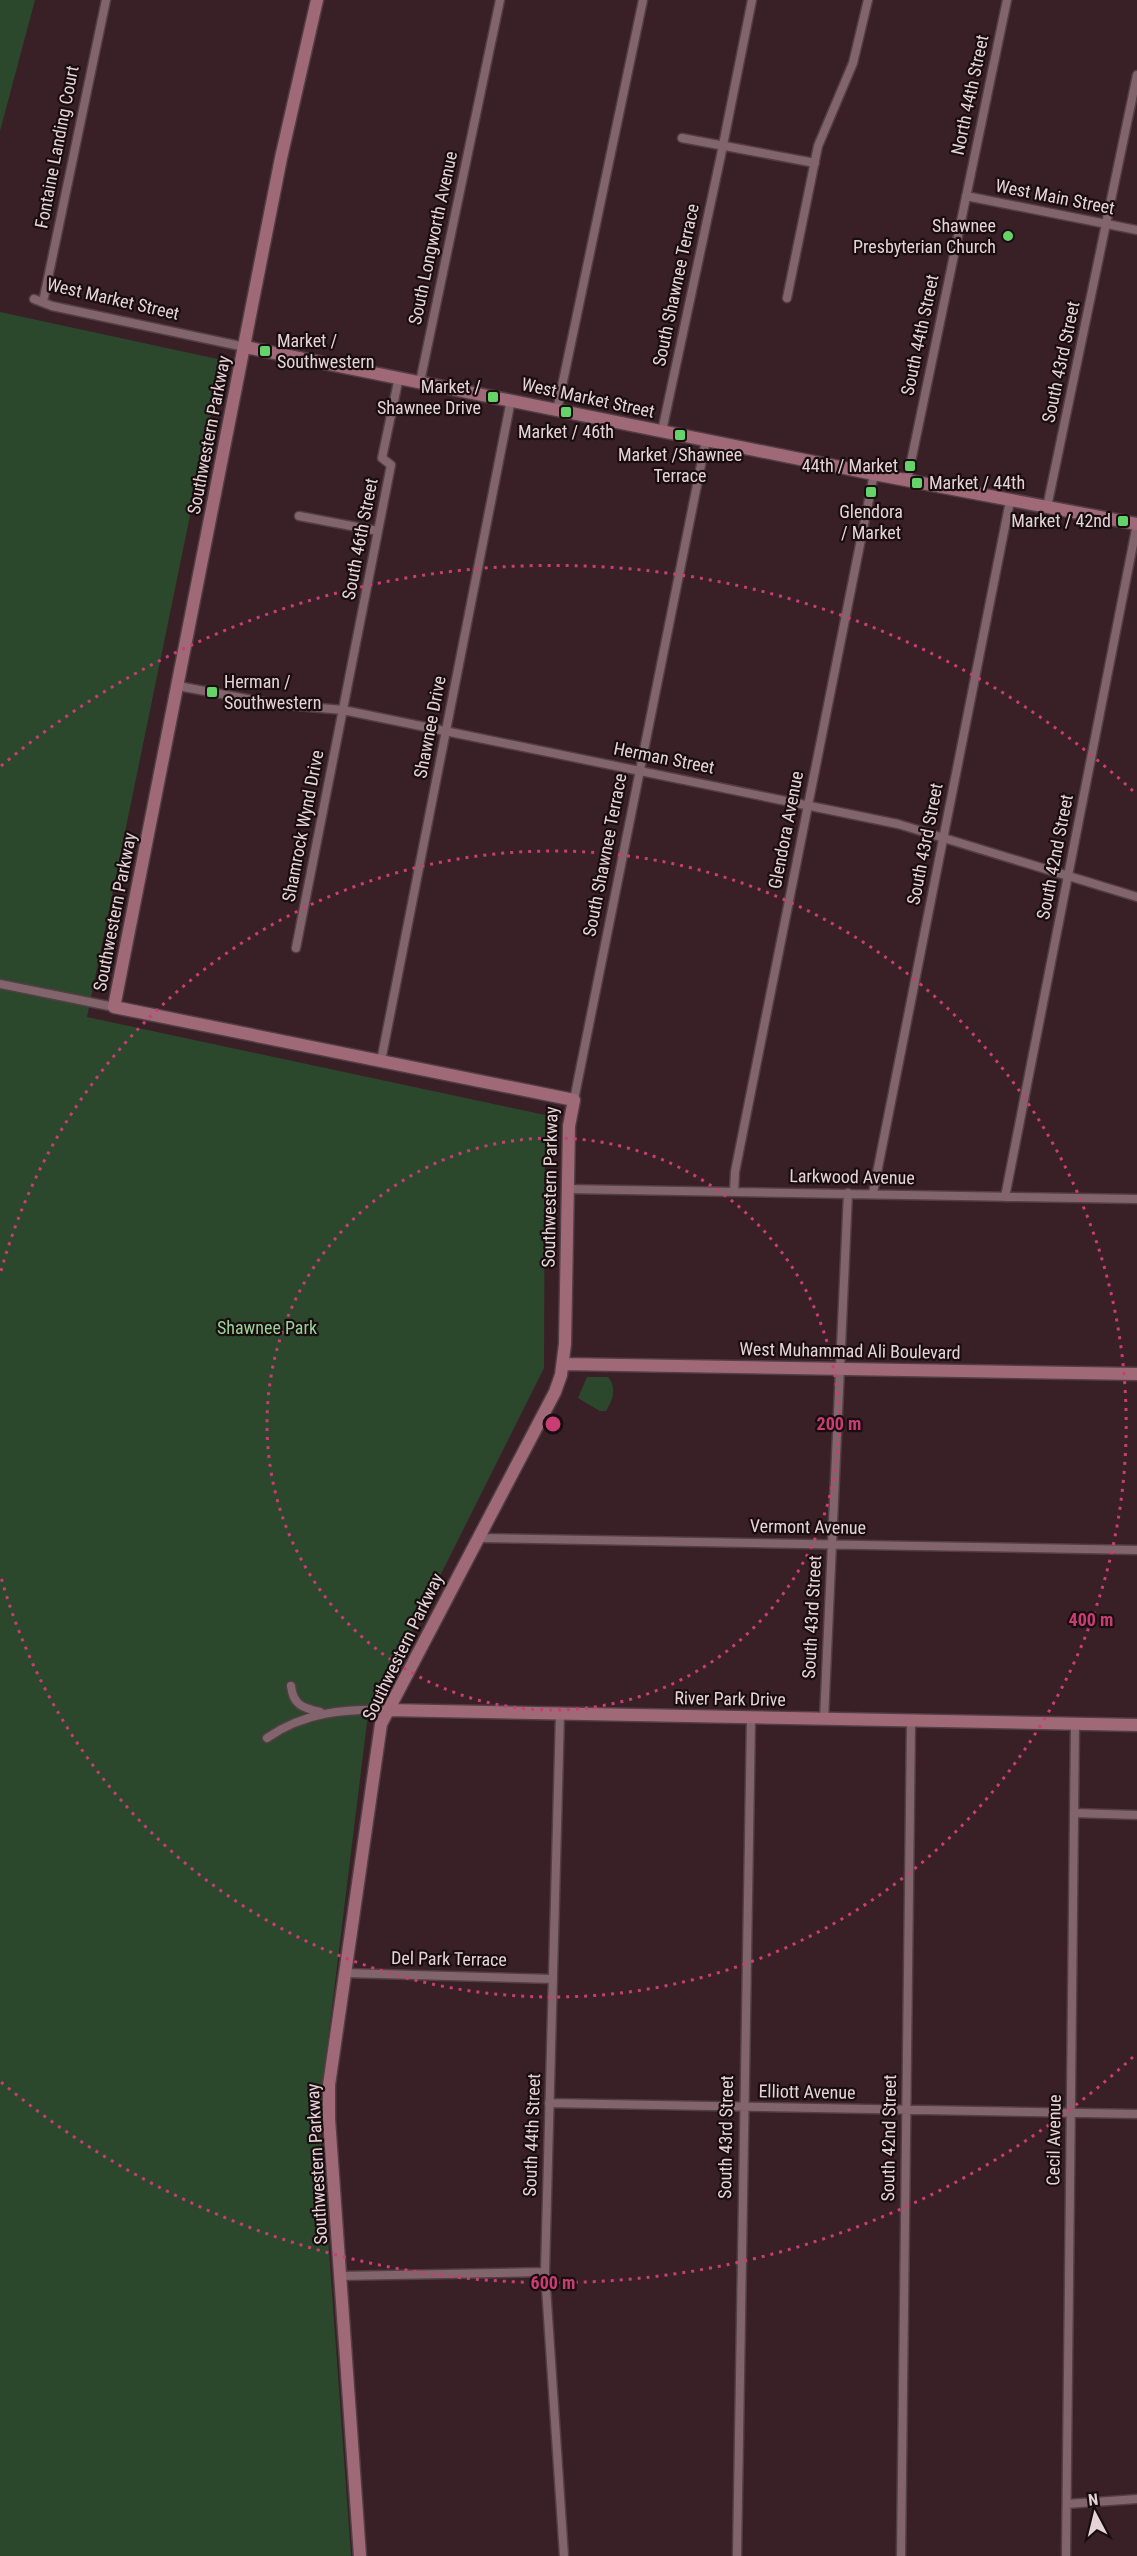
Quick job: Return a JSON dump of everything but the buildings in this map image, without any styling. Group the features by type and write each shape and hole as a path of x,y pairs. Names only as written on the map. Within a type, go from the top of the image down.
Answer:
{"street":[{"name":"Fontaine Landing Court","path":"43,302 106,0"},
{"name":"Southwestern Parkway","path":"317,0 281,158 114,1007 574,1100 569,1126 563,1364 555,1392 381,1724 329,2102 360,2556"},
{"name":"South Longworth Avenue","path":"420,382 500,0"},
{"path":"557,410 643,0"},
{"name":"South Shawnee Terrace","path":"662,431 752,0"},
{"path":"787,298 818,146 853,63 868,0"},
{"name":"North 44th Street","path":"966,196 1007,0"},
{"name":"South 43rd Street","path":"1047,507 1137,75"},
{"path":"682,138 815,163"},
{"name":"West Main Street","path":"966,196 1137,230"},
{"name":"South 44th Street","path":"907,481 966,196"},
{"name":"West Market Street","path":"34,299 52,306 399,378 907,481 1137,524"},
{"name":"South 46th Street","path":"343,710 391,465 382,458 399,378"},
{"name":"Shawnee Drive","path":"381,1061 511,400"},
{"name":"South Shawnee Terrace","path":"574,1100 706,440"},
{"name":"Glendora Avenue","path":"734,1192 735,1172 874,474"},
{"name":"South 43rd Street","path":"873,1193 1010,501"},
{"path":"298,516 378,531"},
{"name":"South 42nd Street","path":"1005,1197 1137,524"},
{"name":"Herman Street","path":"178,686 275,704 343,710 808,804 898,824 1137,897"},
{"name":"Shamrock Wynd Drive","path":"296,948 343,710"},
{"path":"0,984 114,1007"},
{"name":"Larkwood Avenue","path":"567,1189 1137,1199"},
{"name":"South 43rd Street","path":"825,1719 848,1194"},
{"name":"West Muhammad Ali Boulevard","path":"563,1364 1137,1374"},
{"name":"Vermont Avenue","path":"478,1538 1137,1550"},
{"name":"River Park Drive","path":"291,1686 292,1696 297,1703 304,1708 323,1713"},
{"name":"River Park Drive","path":"267,1738 290,1723 323,1713 388,1710 1137,1725"},
{"name":"South 44th Street","path":"560,1714 545,2272 564,2556"},
{"name":"South 43rd Street","path":"737,2556 742,2107 751,1718"},
{"name":"South 42nd Street","path":"901,2556 911,1721"},
{"name":"Cecil Avenue","path":"1066,2556 1075,1724"},
{"path":"1074,1813 1137,1815"},
{"name":"Del Park Terrace","path":"345,1973 553,1978"},
{"name":"Elliott Avenue","path":"549,2103 1137,2114"},
{"path":"340,2276 545,2272"},
{"path":"1067,2504 1137,2499"}],"green space":[{"path":"0,0 35,0 0,131"},
{"name":"Shawnee Park","path":"0,312 222,360 87,1017 545,1115 544,1368 367,1722 319,2113 351,2556 0,2556"},
{"path":"587,1377 608,1377 611,1381 613,1394 606,1411 600,1411 578,1398"}],"place":[{"name":"Shawnee Presbyterian Church","path":"1008,236"},
{"name":"Market / Southwestern","path":"265,351"},
{"name":"Market / Shawnee Drive","path":"493,397"},
{"name":"Market / 46th","path":"566,412"},
{"name":"Market /Shawnee Terrace","path":"680,435"},
{"name":"44th / Market","path":"910,466"},
{"name":"Market / 44th","path":"917,483"},
{"name":"Glendora / Market","path":"871,492"},
{"name":"Market / 42nd","path":"1123,521"},
{"name":"Herman / Southwestern","path":"212,692"}]}
